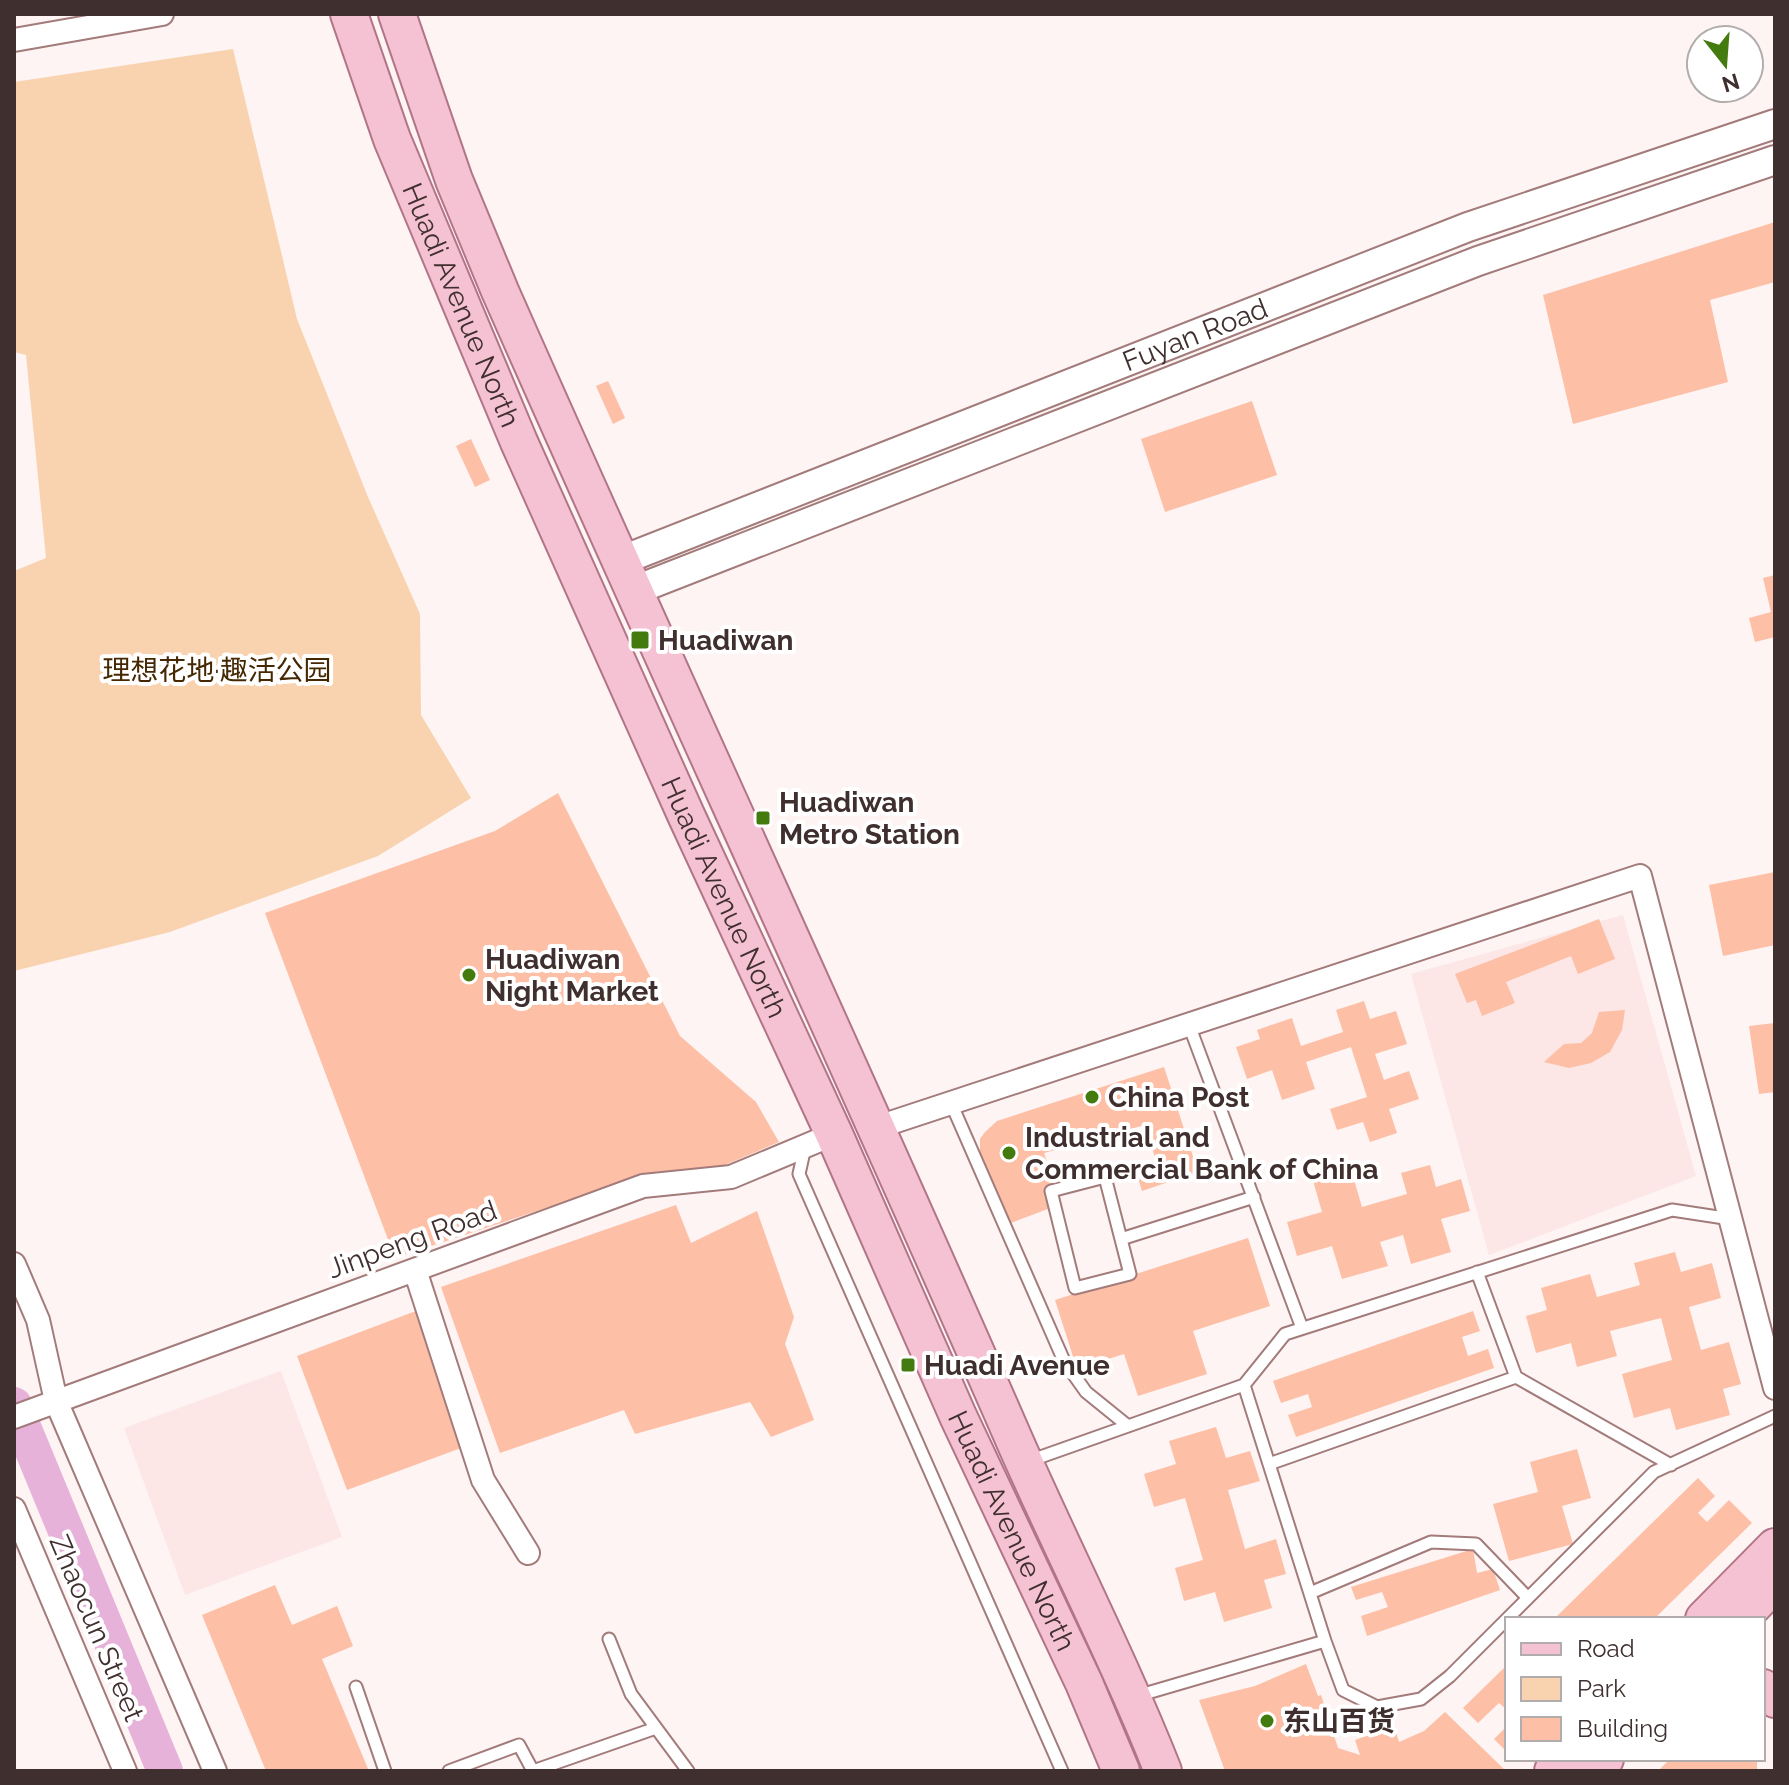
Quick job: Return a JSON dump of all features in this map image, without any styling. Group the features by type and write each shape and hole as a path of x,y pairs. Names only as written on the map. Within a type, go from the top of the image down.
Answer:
{"main road":[{"name":"Huadi Avenue North","path":"349,14 392,139 519,442 686,815 820,1140 964,1429 1084,1683 1121,1771"},
{"name":"Huadi Avenue North","path":"397,14 459,194 626,576 1133,1697 1163,1771"},
{"path":"1706,1617 1775,1547"},
{"path":"1742,1617 1775,1583"}],"street":[{"path":"14,40 162,14"},
{"name":"Fuyan Road","path":"626,576 1468,227 1775,124"},
{"name":"Fuyan Road","path":"626,576 1478,261 1775,160"},
{"path":"875,1128 1640,876 1775,1388"},
{"name":"Jinpeng Road","path":"14,1417 643,1186 731,1177 820,1140"},
{"path":"14,1264 38,1320 48,1404 215,1771"},
{"path":"415,1270 483,1480 528,1553"},
{"name":"Zhaocun Street","path":"14,1509 125,1771"}],"lane":[{"path":"1189,1025 1302,1328"},
{"path":"951,1103 1064,1361 1086,1392 1128,1426"},
{"path":"820,1140 799,1174 1062,1771"},
{"path":"1105,1177 1121,1239 1130,1274 1075,1288 1051,1191 1105,1177"},
{"path":"1121,1239 1254,1197"},
{"path":"1025,1463 1244,1385 1285,1334 1302,1328 1672,1210 1731,1219"},
{"path":"1477,1272 1516,1377 1671,1465"},
{"path":"1269,1464 1516,1377"},
{"path":"1244,1385 1343,1690 1377,1707 1421,1699 1450,1676 1505,1621"},
{"path":"1509,1617 1654,1472 1775,1416"},
{"path":"1310,1593 1431,1542 1476,1544 1528,1598"},
{"path":"609,1639 631,1694 688,1771"},
{"path":"1133,1697 1325,1641"},
{"path":"356,1687 385,1771"},
{"path":"449,1771 519,1745 533,1771 656,1728"}],"shaded area":[{"path":"1623,915 1696,1176 1489,1255 1411,974"},
{"path":"281,1371 342,1537 185,1595 124,1428"}],"green space":[{"name":"理想花地·趣活公园","path":"233,49 297,319 368,497 420,614 421,715 471,798 378,856 170,932 14,971 14,571 46,558 26,355 14,352 14,82"}],"building":[{"path":"1775,222 1775,282 1710,300 1728,382 1573,424 1543,295"},
{"path":"608,381 625,418 613,424 596,386"},
{"path":"1252,401 1277,475 1165,512 1141,439"},
{"path":"471,439 490,480 475,487 456,446"},
{"path":"1775,575 1775,637 1755,642 1749,618 1771,612 1763,578"},
{"name":"Huadiwan Night Market","path":"558,793 680,1036 756,1102 779,1142 718,1168 655,1172 395,1258 265,913 495,831"},
{"path":"1775,872 1775,945 1723,956 1709,885"},
{"path":"1599,919 1615,959 1578,974 1571,956 1506,982 1515,1003 1482,1016 1476,1000 1467,1003 1455,974"},
{"path":"1364,1001 1370,1019 1396,1011 1407,1044 1375,1054 1384,1080 1409,1071 1419,1099 1389,1109 1397,1133 1370,1142 1363,1122 1337,1130 1330,1109 1367,1097 1351,1047 1306,1062 1315,1089 1282,1100 1272,1070 1247,1079 1236,1047 1260,1039 1257,1030 1292,1018 1301,1046 1343,1032 1336,1010"},
{"path":"1625,1010 1622,1030 1610,1052 1591,1063 1569,1068 1544,1062 1564,1044 1581,1043 1592,1033 1599,1012"},
{"path":"1775,1023 1775,1092 1759,1094 1749,1026"},
{"path":"1164,1067 1198,1172 1142,1191 1135,1168 1156,1161 1145,1125 1044,1153 1061,1204 1011,1223 980,1156 980,1139 985,1132 997,1121"},
{"path":"1430,1165 1436,1187 1461,1179 1470,1211 1441,1219 1451,1252 1411,1264 1403,1235 1380,1242 1388,1266 1342,1279 1332,1246 1297,1256 1287,1222 1322,1212 1312,1177 1350,1166 1362,1207 1407,1194 1401,1173"},
{"path":"676,1205 691,1243 757,1211 794,1317 785,1344 814,1420 771,1437 750,1402 635,1434 624,1410 500,1453 441,1287"},
{"path":"1248,1238 1270,1306 1193,1331 1207,1374 1138,1396 1124,1354 1077,1369 1055,1300"},
{"path":"1675,1252 1681,1272 1712,1263 1721,1298 1689,1307 1701,1350 1729,1342 1741,1384 1723,1389 1730,1415 1676,1430 1670,1408 1634,1418 1622,1374 1672,1360 1661,1318 1610,1331 1617,1356 1577,1367 1571,1343 1536,1353 1526,1316 1547,1310 1541,1288 1590,1274 1597,1297 1640,1285 1634,1263"},
{"path":"421,1309 472,1444 347,1490 297,1356"},
{"path":"1473,1311 1480,1331 1462,1337 1468,1356 1488,1349 1494,1368 1296,1437 1288,1415 1312,1407 1308,1394 1281,1403 1273,1381"},
{"path":"1216,1427 1226,1458 1250,1451 1260,1481 1228,1490 1245,1549 1276,1539 1286,1574 1264,1580 1272,1608 1224,1622 1215,1592 1184,1601 1175,1568 1203,1560 1185,1498 1154,1507 1144,1474 1176,1464 1169,1441"},
{"path":"1577,1449 1591,1498 1562,1506 1573,1544 1509,1561 1493,1504 1538,1492 1530,1462"},
{"path":"1698,1478 1715,1496 1698,1513 1707,1522 1729,1500 1752,1523 1656,1617 1556,1617"},
{"path":"1473,1549 1477,1573 1493,1569 1500,1590 1367,1636 1361,1616 1388,1607 1382,1592 1356,1600 1351,1587"},
{"path":"275,1585 292,1625 337,1606 353,1646 322,1659 369,1771 266,1771 202,1615"},
{"name":"东山百货","path":"1306,1664 1318,1696 1321,1695 1338,1748 1360,1755 1355,1740 1394,1726 1399,1742 1424,1731 1445,1712 1504,1769 1225,1771 1199,1700 1255,1686"},
{"path":"1505,1667 1505,1708 1499,1703 1478,1723 1463,1708"},
{"path":"1505,1728 1505,1750 1494,1739"},
{"path":"1668,1761 1757,1761 1757,1771 1658,1771"}],"waterway":[{"path":"14,1405 165,1771"}],"place":[{"name":"Huadiwan","path":"640,640"},
{"name":"Huadiwan Metro Station","path":"763,818"},
{"name":"Huadiwan Night Market","path":"469,975"},
{"name":"China Post","path":"1092,1097"},
{"name":"Industrial and Commercial Bank of China","path":"1009,1153"},
{"name":"Huadi Avenue","path":"908,1365"},
{"name":"东山百货","path":"1267,1721"}]}
